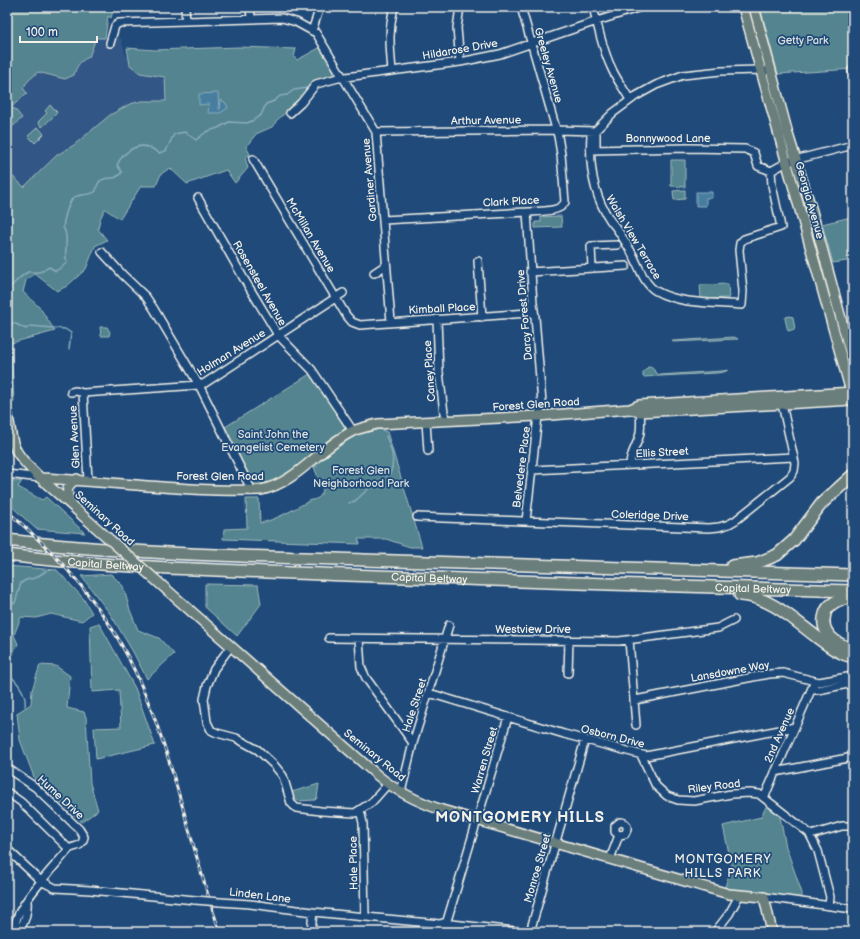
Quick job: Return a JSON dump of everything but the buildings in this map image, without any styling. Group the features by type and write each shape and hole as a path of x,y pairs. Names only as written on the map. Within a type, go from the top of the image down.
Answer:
{"highway":[{"path":"663,571 745,565 757,563 772,557 782,551 794,540 822,503 853,475"},
{"name":"Capital Beltway","path":"7,540 65,546 168,553 663,571 853,575"},
{"name":"Capital Beltway","path":"7,555 66,561 168,568 629,585 853,591"},
{"path":"629,585 637,591 748,595 757,597 774,606 830,648 853,657"},
{"path":"853,597 842,599 830,605 826,610 824,622 828,635 840,644 853,649"}],"main road":[{"name":"Georgia Avenue","path":"743,7 760,70 824,253 853,363"},
{"name":"Georgia Avenue","path":"754,7 788,134 792,161 853,396"},
{"name":"Forest Glen Road","path":"41,478 88,480 176,488 252,491 268,489 283,482 353,431 377,424 538,416 630,409 782,404 853,396"},
{"name":"Forest Glen Road","path":"640,409 853,396"},
{"name":"Seminary Road","path":"7,412 16,451 41,478 388,784 429,806 705,887 739,896 764,897"},
{"path":"73,506 68,490 72,482 77,480"},
{"path":"764,897 772,932"}],"street":[{"path":"185,7 186,21"},
{"path":"250,7 251,18"},
{"path":"110,43 115,26 119,23 282,18 296,22 312,31 320,7"},
{"path":"392,71 389,44 390,23 394,7"},
{"path":"460,7 457,28 460,62"},
{"name":"Greeley Avenue","path":"521,7 557,130"},
{"path":"593,7 610,66 630,100"},
{"name":"Hildarose Drive","path":"290,113 301,103 316,84 338,78 460,62 500,54 597,20 641,7"},
{"name":"Gardiner Avenue","path":"312,31 320,39 376,132 391,322"},
{"path":"596,131 613,113 630,100 656,85 683,75 721,71 760,70 771,73"},
{"name":"Clark Place","path":"383,220 527,212 561,208 565,202 561,154 557,130"},
{"name":"Arthur Avenue","path":"376,132 596,131"},
{"name":"Walsh View Terrace","path":"596,131 593,177 597,195 609,219 652,288 657,292 681,299 699,302 742,305 743,291 739,250 740,243 744,239 780,227 772,185 771,171"},
{"path":"771,171 792,161 853,144"},
{"name":"Bonnywood Lane","path":"594,149 745,149 754,153 758,166 771,171"},
{"name":"McMillan Avenue","path":"253,159 335,298 352,322"},
{"name":"Rosensteel Avenue","path":"198,198 278,335 312,370 353,431"},
{"name":"Darcy Forest Drive","path":"527,212 530,272 542,403 538,416"},
{"path":"592,268 590,246 617,245"},
{"path":"102,252 146,297 200,385 252,491"},
{"path":"478,261 482,317"},
{"path":"374,273 386,265"},
{"path":"530,272 626,266"},
{"name":"Holman Avenue","path":"71,392 76,391 83,393 200,385 343,293"},
{"name":"Kimball Place","path":"352,322 360,325 482,317 528,313 534,311"},
{"name":"Caney Place","path":"437,319 445,421"},
{"name":"Glen Avenue","path":"83,393 88,480"},
{"name":"Coleridge Drive","path":"417,517 709,528 729,524 790,477 794,471 794,457 782,404"},
{"path":"630,465 630,457 639,436 641,427 640,409"},
{"name":"Belvedere Place","path":"526,521 538,416"},
{"path":"426,422 428,451"},
{"name":"Ellis Street","path":"532,470 794,457"},
{"name":"Forest Glen Road","path":"7,474 41,478"},
{"name":"Westview Drive","path":"329,638 445,640 629,640 718,628 734,620"},
{"name":"Hale Street","path":"401,792 413,743 430,693 449,625"},
{"path":"358,639 361,668 366,678 413,743"},
{"path":"568,673 569,640"},
{"path":"629,640 636,725"},
{"path":"231,646 214,669 207,686 204,699 207,722 211,730 236,738 258,750 274,765 282,776 291,803 296,807 356,813 372,802 388,784"},
{"name":"Lansdowne Way","path":"635,700 769,674 783,673 823,682 853,676"},
{"name":"2nd Avenue","path":"764,798 815,681"},
{"path":"812,690 853,683"},
{"name":"Osborn Drive","path":"430,693 585,740 641,755 651,755 795,727"},
{"name":"Warren Street","path":"442,927 478,820 508,717"},
{"name":"Monroe Street","path":"530,932 585,740"},
{"name":"Riley Road","path":"641,755 656,786 668,796 678,800 694,801 731,794 750,793 759,794 764,798"},
{"path":"775,772 853,757"},
{"name":"Hume Drive","path":"7,768 35,787 79,829 84,837 79,846 69,849 61,860 41,881 23,905 16,926 18,931"},
{"path":"7,792 21,802 69,849"},
{"path":"764,798 811,835 818,851 830,897 829,905"},
{"name":"Hale Place","path":"360,810 363,823 365,917"},
{"path":"811,835 842,826 853,826"},
{"path":"610,859 618,835"},
{"path":"7,861 10,852"},
{"name":"Linden Lane","path":"10,852 41,881 55,888 250,904 442,927 524,932"},
{"path":"715,932 729,914 739,896"},
{"path":"764,897 853,909"},
{"path":"311,932 313,912"}],"shaded area":[{"path":"89,38 121,38 126,56 161,52 165,74 166,101 95,205 7,185 7,64 57,77"},
{"path":"218,93 219,109 221,100 226,103 228,108 220,113 208,113 209,104 199,105 199,94"},
{"path":"696,192 712,192 712,198 706,198 706,206 696,206"}],"green space":[{"path":"7,7 113,7 113,11 111,18 108,16 105,38 96,38 89,57 79,64 74,75 65,79 38,72 23,88 27,93 7,111"},
{"name":"Getty Park","path":"760,7 853,7 853,69 778,74"},
{"path":"239,47 296,49 294,57 297,60 321,47 334,68 333,77 318,81 306,95 276,121 274,126 256,134 246,147 250,154 245,158 248,168 235,183 226,170 187,184 170,168 161,174 156,186 141,186 120,219 105,209 100,219 98,229 107,240 95,246 86,269 67,286 57,291 35,274 26,280 23,292 40,308 55,331 11,343 14,402 11,402 9,344 7,344 7,147 9,173 24,187 57,155 74,145 110,115 130,104 142,101 166,101 165,77 140,73 130,65 127,48 155,50"},
{"path":"50,105 57,112 42,127 38,122 47,113 45,111"},
{"path":"14,108 22,118 9,130 7,128 7,114"},
{"path":"38,127 44,134 35,143 28,136"},
{"path":"671,160 685,160 685,187 671,186"},
{"path":"685,190 685,199 674,200 673,191"},
{"path":"561,216 562,227 535,228 535,222 541,222 541,217"},
{"path":"851,217 853,224 853,252 848,250 847,261 833,263 822,224"},
{"path":"728,284 729,298 701,299 700,285"},
{"path":"786,317 793,317 795,329 788,331 785,319"},
{"path":"100,327 107,327 110,332 109,336 101,336"},
{"path":"734,337 738,339 672,341"},
{"path":"648,367 651,367 659,375 728,370 717,373 643,377 643,373"},
{"name":"Saint John the Evangelist Cemetery","path":"310,374 345,427 342,434 289,474 279,480 253,488 225,427"},
{"name":"Forest Glen Neighborhood Park","path":"372,429 379,429 387,432 422,547 410,547 386,539 358,539 360,544 223,539 224,529 247,528 246,499 259,499 260,523 279,517 319,497 323,490 314,467 317,466 316,461 345,440 354,435"},
{"path":"7,481 22,481 18,487 42,500 46,497 85,533 36,529 7,502"},
{"path":"7,566 57,570 83,598 92,613 82,621 51,614 36,618 21,617 14,635 18,644 7,664"},
{"path":"111,574 123,586 138,630 159,638 174,654 147,679 111,615 81,576"},
{"path":"205,584 258,585 261,604 237,636 205,607"},
{"path":"99,623 135,688 155,745 96,759 94,728 121,727 119,690 92,692 90,626"},
{"path":"40,665 56,666 70,676 67,708 84,712 86,717 90,783 98,810 82,822 35,780 20,740 17,713 31,704 32,690"},
{"path":"319,784 317,798 315,800 298,801 293,798 292,792"},
{"name":"MONTGOMERY HILLS PARK","path":"768,803 779,812 786,847 802,893 802,898 724,889 732,867 723,826 761,817"}],"waterway":[{"path":"7,291 28,272 39,272 49,267 56,271 67,263 66,236 63,227 66,212 73,198 91,194 96,191 100,181 103,179 115,178 119,176 122,172 117,165 122,157 130,150 143,146 151,148 159,153 166,151 174,134 185,132 196,140 206,132 229,122 247,123 261,115 266,104 274,101 280,96 287,95 294,90 307,88"},
{"path":"7,325 14,323 26,329 30,326 65,329 71,333 69,349"},
{"path":"386,436 393,459 390,474 386,476"},
{"path":"349,503 355,501 378,482"},
{"path":"7,603 15,603 21,583 35,578 46,571"},
{"path":"7,672 23,691 25,706"}],"railway":[{"path":"7,511 59,560 90,596 104,615 128,657 143,690 168,758 198,863 220,932"}],"district":[{"name":"MONTGOMERY HILLS","path":"520,817"},
{"name":"MONTGOMERY HILLS PARK","path":"723,866"}]}
